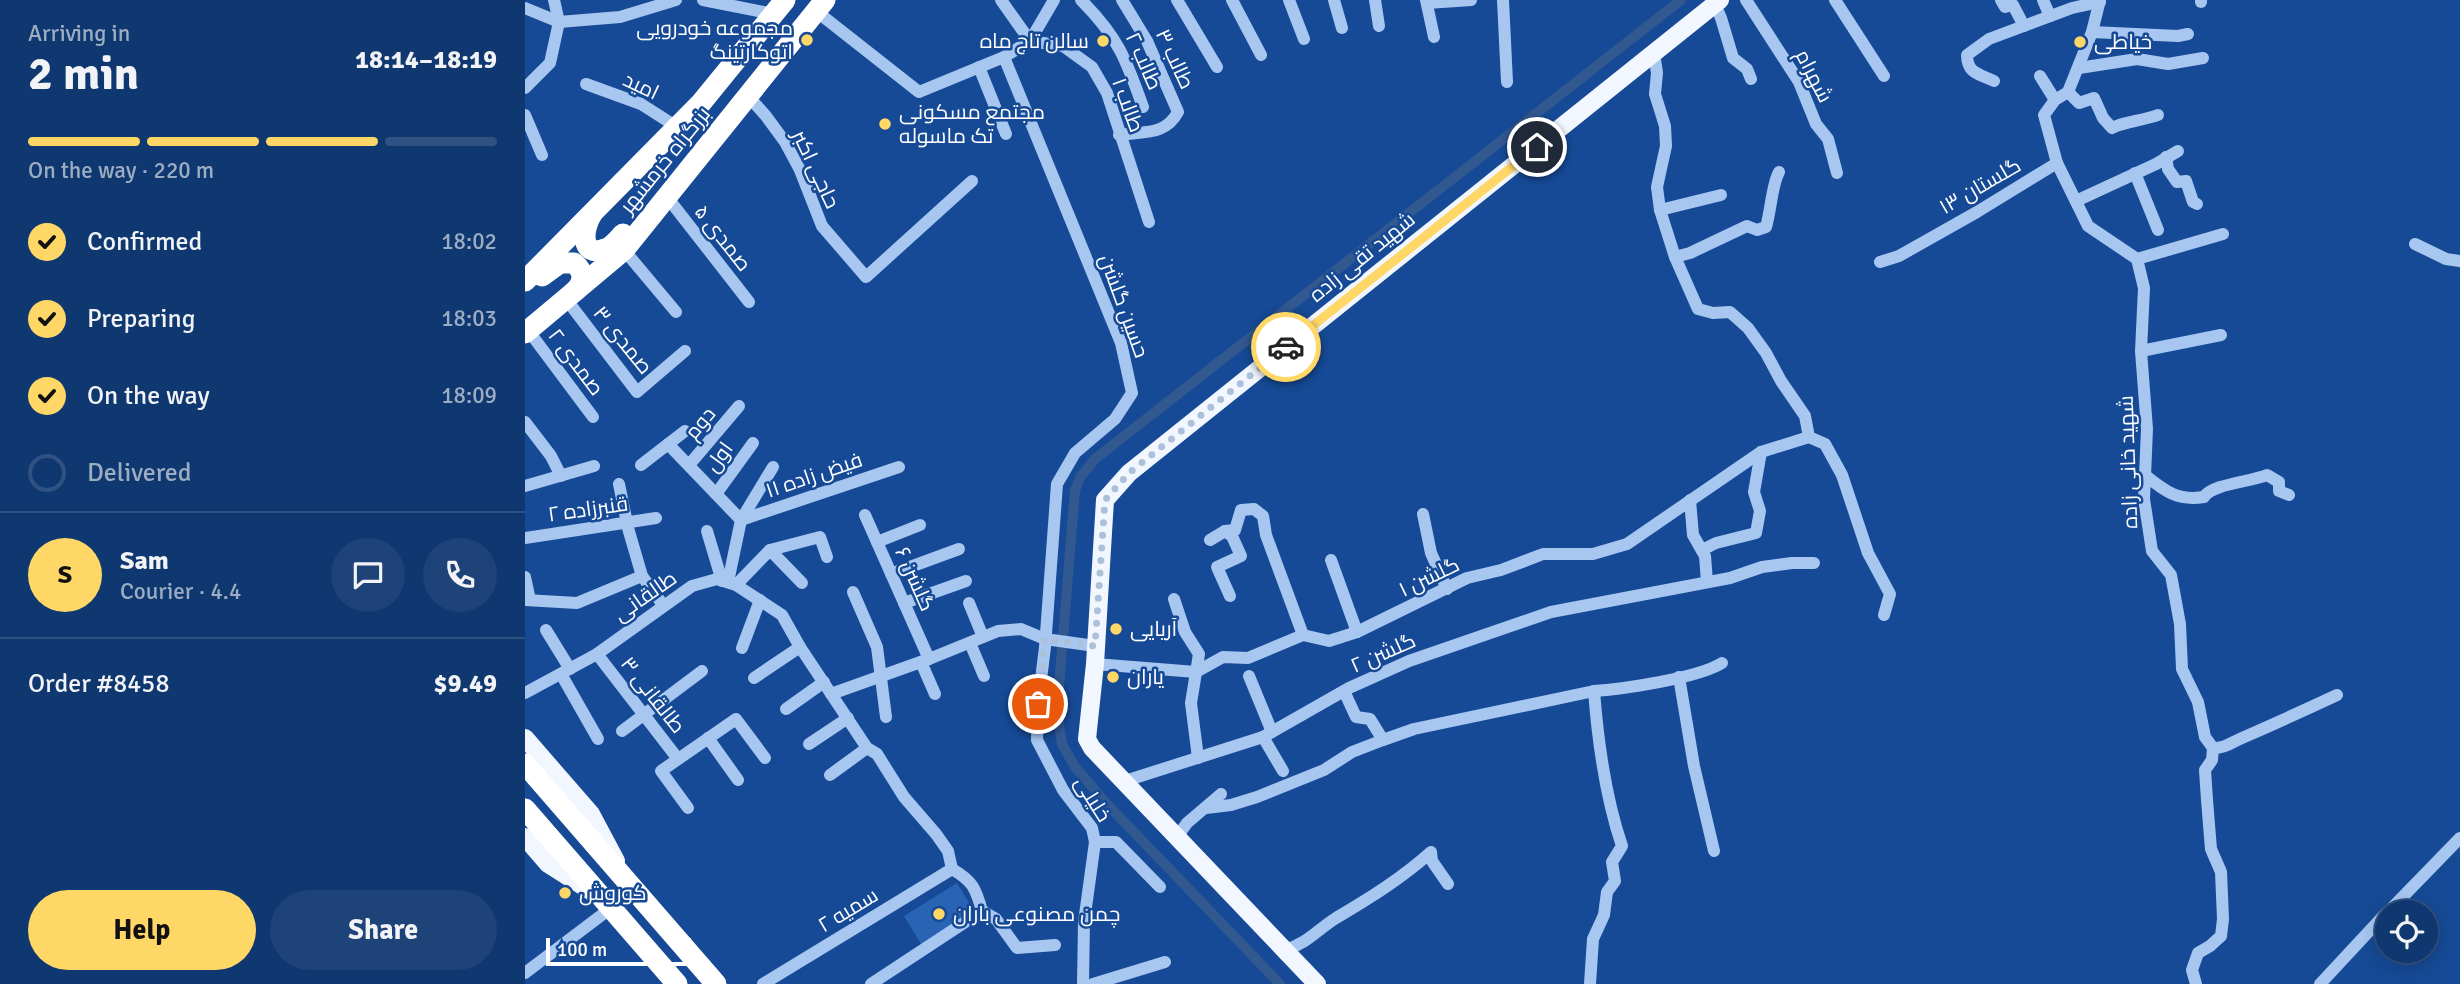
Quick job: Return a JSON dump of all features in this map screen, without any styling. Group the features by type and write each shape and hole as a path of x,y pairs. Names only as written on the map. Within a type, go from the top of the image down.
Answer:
{"highway":[{"name":"بزرگراه خرمشهر","path":"526,331 624,250 820,6"},
{"name":"بزرگراه خرمشهر","path":"525,281 710,93 779,7"},
{"path":"593,213 585,227 584,239 591,248 604,250 611,246 713,139"},
{"path":"525,288 558,264 568,262 578,267 582,275 581,283 570,296"},
{"path":"525,764 716,984"},
{"path":"525,809 677,984"}],"main road":[{"name":"شهید تقی زاده","path":"1317,984 1092,748 1087,739 1095,664 1105,500 1129,473 1718,2"},
{"path":"525,738 594,818 626,880"},
{"path":"525,837 551,865 607,904"}],"street":[{"path":"525,89 550,63 559,22 554,0"},
{"path":"525,8 559,22 620,17 676,0"},
{"path":"703,0 779,7"},
{"path":"1001,0 1030,41"},
{"path":"820,6 919,92 1004,57 1030,41 1055,0"},
{"name":"طالب ۲","path":"1081,0 1119,46 1143,107"},
{"name":"طالب ۳","path":"1119,135 1155,131 1171,124 1178,112 1147,41 1122,0"},
{"path":"1177,0 1217,67"},
{"path":"1232,0 1261,55"},
{"path":"1289,0 1304,39"},
{"path":"1334,0 1342,28"},
{"path":"1375,0 1379,26"},
{"path":"1434,37 1426,2 1471,0"},
{"path":"1503,0 1507,82"},
{"name":"شهرام","path":"1747,0 1799,82 1816,124 1828,139 1836,173"},
{"path":"1835,0 1884,76"},
{"path":"2001,0 2005,7 2013,5 2024,26"},
{"path":"2043,0 2050,16"},
{"path":"1994,81 1972,73 1966,55 1989,38 2100,1"},
{"path":"2100,1 2092,32 2068,93 2055,100 2044,115 2053,140 2057,163 2088,226 2137,259 2223,234"},
{"path":"1718,2 1733,58 1747,69 1751,79"},
{"path":"2092,32 2188,34"},
{"name":"طالب ۱","path":"1030,41 1063,46 1092,67 1108,93 1119,135 1149,222"},
{"path":"1654,53 1657,73 1655,94 1665,126 1666,146 1657,187 1660,209 1675,257 1698,309 1713,313 1730,312 1748,328 1805,416 1809,437 1825,444 1842,475 1868,553 1890,594 1884,615"},
{"name":"حسین گلشن","path":"1004,57 1121,343 1132,393 1115,419 1075,453 1057,484 1045,639"},
{"path":"2079,68 2137,59 2168,64 2203,58"},
{"path":"979,67 1006,134"},
{"path":"2040,76 2055,100"},
{"name":"امید","path":"586,84 641,104 677,127"},
{"path":"2068,93 2079,103 2094,98 2103,118 2112,128 2121,123 2134,123 2158,115"},
{"name":"حاجی اکبر","path":"748,96 785,142 800,170 822,226 866,277 972,181"},
{"path":"525,115 542,155"},
{"path":"2075,201 2167,158 2168,169 2177,182 2186,181 2193,202 2197,204"},
{"name":"گلستان ۱۳","path":"1880,262 1899,256 2057,163"},
{"path":"1675,257 1690,253 1747,226 1757,230 1766,227 1772,207 1775,179 1779,172"},
{"path":"2135,173 2158,230"},
{"path":"1660,209 1721,195"},
{"name":"صمدی ۵","path":"667,197 749,302"},
{"path":"2415,244 2446,259 2460,261"},
{"path":"624,250 675,312"},
{"name":"شهید خانی زاده","path":"2137,259 2144,288 2141,351 2147,429 2144,499 2152,551 2171,575 2180,624 2182,669 2198,702 2205,737 2213,748"},
{"name":"صمدی ۳","path":"570,296 637,392 685,351"},
{"name":"صمدی ۲","path":"526,331 593,417"},
{"path":"2141,351 2221,335"},
{"name":"دوم","path":"689,465 739,406"},
{"path":"525,422 551,456 561,476"},
{"path":"641,465 685,431"},
{"name":"گلشن ۱","path":"1196,672 1223,657 1248,658 1303,635 1329,641 1357,632 1467,578 1501,570 1543,554 1593,554 1627,544 1761,452 1809,437"},
{"name":"اول","path":"716,494 753,443"},
{"path":"668,444 741,520"},
{"path":"1702,550 1716,543 1756,533 1760,511 1754,492 1761,452"},
{"path":"525,486 594,467"},
{"path":"729,583 741,520 773,467"},
{"name":"فیض زاده ۱۱","path":"741,520 899,467"},
{"path":"2147,476 2164,491 2176,497 2204,497 2209,490 2218,486 2267,475 2279,482 2279,491 2289,495"},
{"path":"619,484 642,576 663,605"},
{"path":"1690,500 1693,535 1706,556 1707,582"},
{"path":"1210,540 1225,531 1235,530 1241,510 1254,509 1263,516 1266,535 1303,635"},
{"path":"1423,514 1431,553 1447,589"},
{"name":"گلشن ۶","path":"865,515 904,603 935,694"},
{"name":"قنبرزاده ۲","path":"525,538 656,518"},
{"path":"877,542 920,526"},
{"path":"707,531 729,583 782,615 867,748 877,754 904,797 948,851 952,869 964,876 976,889 982,911 996,919 1017,948 1055,945"},
{"path":"1225,531 1232,536 1241,556 1217,567 1230,596"},
{"path":"729,583 771,550 820,537 827,557"},
{"path":"891,574 960,549"},
{"path":"771,550 802,583"},
{"path":"1331,560 1357,632"},
{"name":"گلشن ۲","path":"1125,781 1268,735 1344,691 1440,649 1551,612 1730,578 1762,567 1814,563"},
{"path":"525,577 528,600 577,603 642,576"},
{"name":"طالقانی","path":"525,693 597,654 692,586 717,579 729,583"},
{"path":"904,603 966,581"},
{"path":"853,592 877,647 886,717"},
{"path":"1174,599 1185,632 1199,654 1191,703 1198,758"},
{"path":"742,648 760,600"},
{"path":"968,603 983,637"},
{"path":"831,694 998,631 1021,629 1045,639 1095,646"},
{"path":"546,630 598,739"},
{"name":"خلیلی","path":"1045,639 1037,740 1063,790 1092,828 1095,842 1083,922 1083,984"},
{"path":"970,643 984,677"},
{"path":"754,678 800,647"},
{"name":"طالقانی ۳","path":"597,654 678,759"},
{"path":"1206,808 1231,805 1257,797 1324,770 1352,752 1415,729 1594,691 1623,689 1679,677 1715,668 1722,663"},
{"path":"1095,664 1196,672"},
{"path":"622,731 702,671"},
{"path":"1249,676 1283,771"},
{"path":"1679,677 1694,766 1714,851"},
{"path":"786,709 824,682"},
{"path":"1344,691 1356,717 1370,719 1383,740"},
{"path":"1590,984 1593,939 1604,915 1607,892 1615,881 1612,862 1622,846 1614,823 1598,746 1594,691"},
{"path":"2196,984 2192,970 2198,953 2221,936 2223,919 2221,872 2211,849 2205,770 2212,760 2213,748 2226,748 2337,695"},
{"path":"809,744 848,718"},
{"path":"688,808 661,771 736,719 765,758"},
{"path":"708,738 738,780"},
{"path":"830,775 867,748"},
{"path":"1177,837 1187,823 1221,794"},
{"path":"2399,900 2460,838"},
{"path":"1095,842 1115,842 1160,887"},
{"path":"1285,950 1301,945 1334,919 1377,894 1431,852 1432,861 1448,884"},
{"name":"سمیه ۲","path":"763,984 952,869"},
{"path":"525,973 607,904"},
{"path":"871,984 982,911"},
{"path":"2320,984 2375,925"},
{"path":"1093,984 1165,962"}],"shaded area":[{"name":"چمن مصنوعی باران","path":"957,883 974,911 921,944 904,916"}],"waterway":[{"path":"1280,984 1106,803 1075,767 1062,744 1057,711 1075,490 1081,476 1095,459 1681,0"}],"way so far":[{"path":"1038,704 1045,639 1095,646 1105,500 1129,473 1286,347"}],"place":[{"name":"مجموعه خودرویی اتوکارتینگ","path":"807,40"},
{"name":"سالن تاج ماه","path":"1103,41"},
{"name":"خیاطی","path":"2080,42"},
{"name":"مجتمع مسکونی تک ماسوله","path":"885,124"},
{"name":"آریایی","path":"1116,629"},
{"name":"یاران","path":"1113,677"},
{"name":"کوروش","path":"565,893"},
{"name":"چمن مصنوعی باران","path":"939,914"}],"route":[{"path":"1286,347 1537,147"}]}
